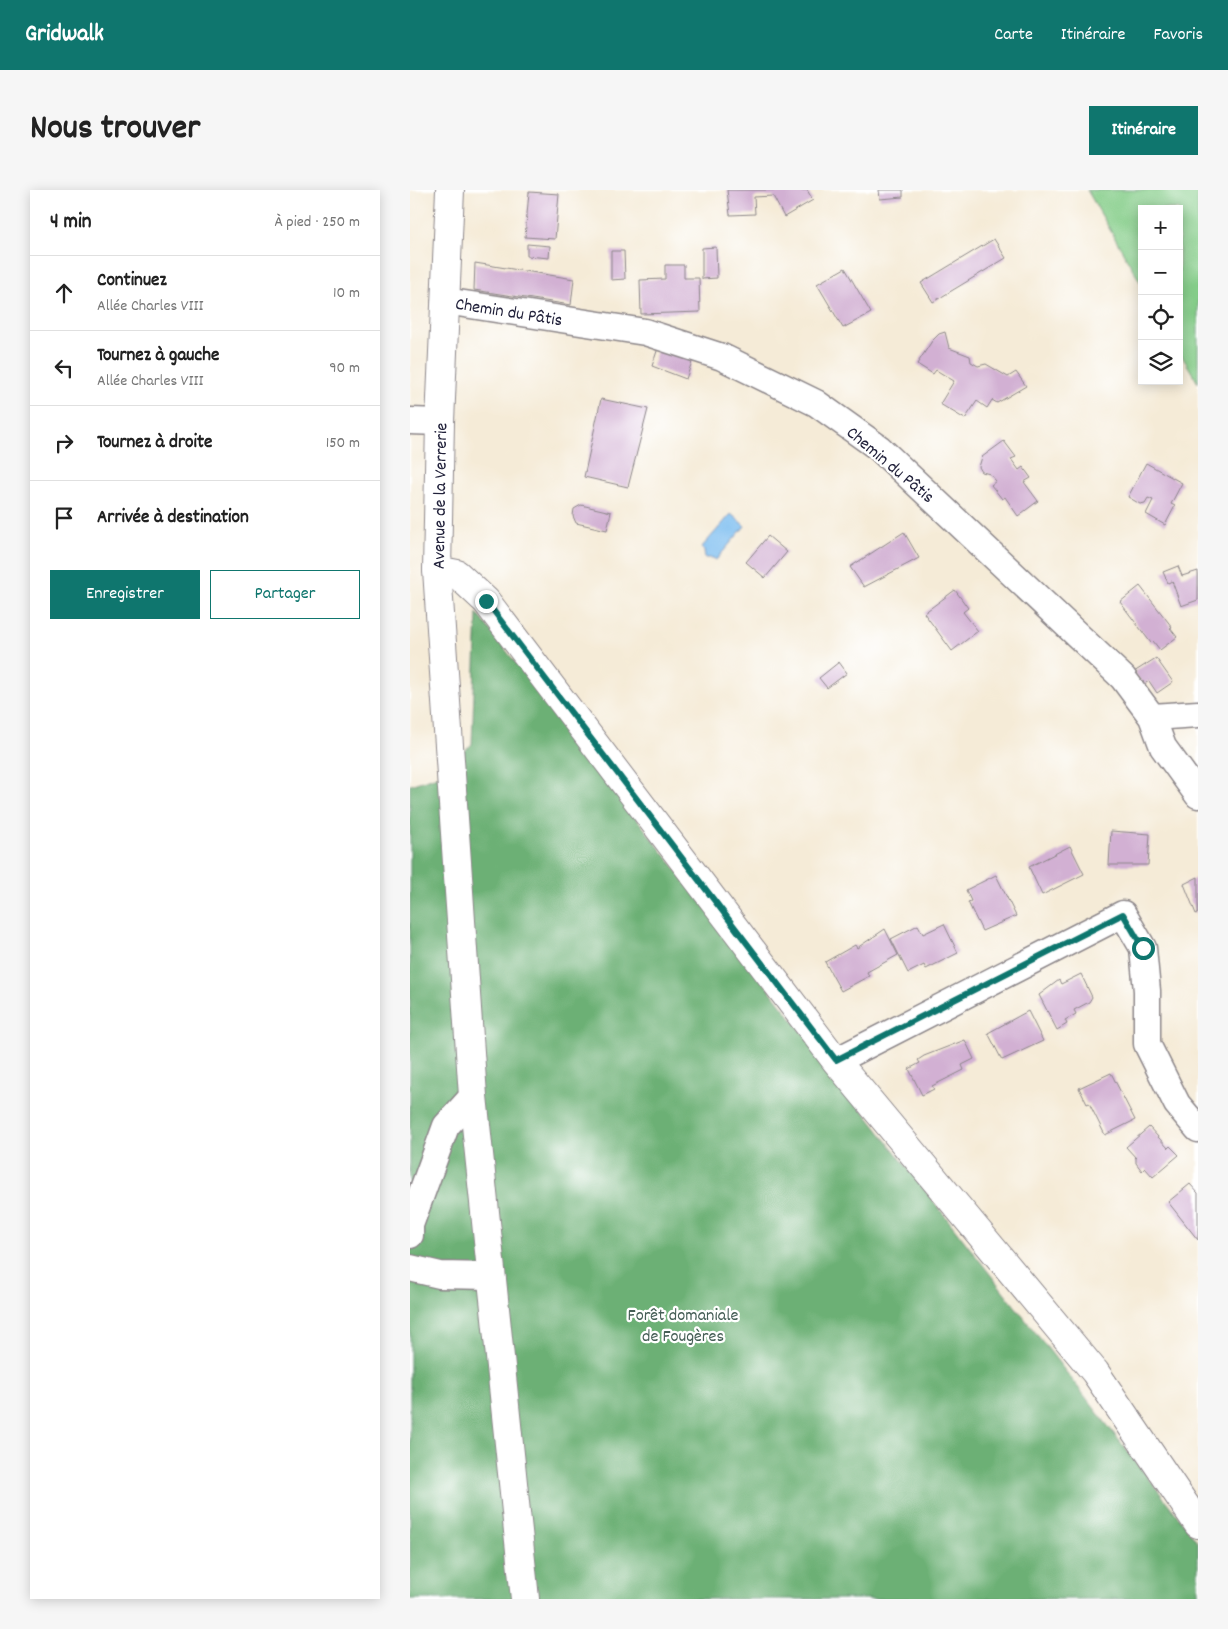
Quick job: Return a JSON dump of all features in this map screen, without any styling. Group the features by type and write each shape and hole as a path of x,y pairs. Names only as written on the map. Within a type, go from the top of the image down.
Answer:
{"main road":[{"name":"Avenue de la Verrerie","path":"450,190 440,422 437,570 473,1096 490,1276 525,1599"},
{"path":"437,570 457,574 486,601 836,1060 911,1154 1096,1372 1198,1524"}],"street":[{"name":"Chemin du Pâtis","path":"445,301 645,332 722,357 816,403 887,455 1123,678 1152,717 1163,747 1198,795"},
{"path":"410,420 440,422"},
{"path":"1152,717 1198,714"},
{"path":"836,1060 1123,914 1143,948 1147,991 1147,1044 1177,1104 1198,1129"},
{"path":"410,1235 410,1225 446,1126 473,1096"},
{"path":"410,1268 440,1275 490,1276"}],"green space":[{"path":"1087,190 1198,190 1198,383 1183,358 1183,205 1138,205 1138,278"},
{"name":"Forêt domaniale de Fougères","path":"477,613 1198,1542 1198,1599 410,1599 410,785 440,775 472,744"}],"water":[{"path":"731,514 745,526 716,560 705,558 704,550 701,548"}],"building":[{"path":"727,190 807,190 813,200 784,217 773,196 754,197 755,214 730,215"},
{"path":"879,190 903,190 903,197 880,199"},
{"path":"529,192 559,194 555,239 525,237"},
{"path":"994,239 1006,258 933,302 921,283"},
{"path":"527,244 550,246 549,258 527,256"},
{"path":"716,247 717,278 702,279 702,248"},
{"path":"611,251 624,251 625,279 611,280"},
{"path":"475,263 574,279 571,305 474,290"},
{"path":"665,265 684,265 684,278 699,278 700,312 641,314 640,280 665,279"},
{"path":"845,268 871,313 843,328 817,284"},
{"path":"945,332 949,348 970,356 971,362 978,366 986,364 1008,377 1016,372 1026,386 997,403 992,400 987,408 977,401 965,419 940,404 954,381 936,370 933,374 917,364 932,341 939,334"},
{"path":"659,345 694,356 686,379 652,366"},
{"path":"601,399 648,409 628,487 584,477"},
{"path":"1004,441 1016,457 1011,459 1019,470 1023,467 1031,478 1024,482 1038,501 1018,516 1005,497 1002,499 991,485 996,481 990,474 982,472 979,467 982,457"},
{"path":"1146,463 1182,483 1171,504 1175,506 1165,525 1146,514 1153,500 1148,498 1145,503 1140,504 1128,497"},
{"path":"581,505 611,512 607,530 576,523 573,516 574,509"},
{"path":"904,532 919,558 864,587 850,567"},
{"path":"768,536 787,552 765,578 746,562"},
{"path":"1178,566 1182,576 1198,571 1198,600 1181,606 1172,581 1168,583 1163,572"},
{"path":"1140,586 1172,627 1170,628 1177,637 1160,650 1153,641 1151,643 1120,602"},
{"path":"955,590 968,608 963,612 978,631 952,651 924,613"},
{"path":"1156,658 1173,682 1157,693 1149,681 1143,685 1134,672"},
{"path":"839,662 847,673 827,688 819,678"},
{"path":"1111,831 1150,834 1148,865 1109,865"},
{"path":"1070,846 1084,874 1042,895 1029,867"},
{"path":"996,875 1016,916 982,931 968,902 971,901 966,890"},
{"path":"1198,877 1198,913 1196,914 1184,884"},
{"path":"944,924 958,953 926,969 924,965 908,973 891,939 918,925 923,934"},
{"path":"885,929 898,955 867,972 869,976 841,991 825,962 855,945 857,948"},
{"path":"1081,974 1092,997 1089,1002 1074,1010 1076,1014 1065,1020 1067,1024 1057,1030 1039,995 1059,980 1061,984"},
{"path":"1028,1011 1043,1041 1002,1060 988,1033"},
{"path":"965,1040 974,1059 962,1065 964,1070 932,1086 934,1089 922,1095 909,1069 920,1063 918,1060 924,1056"},
{"path":"1111,1073 1135,1120 1105,1135 1079,1088"},
{"path":"1149,1127 1168,1148 1170,1146 1179,1155 1153,1177 1145,1168 1142,1171 1136,1163 1136,1158 1126,1147"},
{"path":"1190,1184 1198,1193 1198,1240 1168,1202"}],"route":[{"path":"486,601 836,1060 1123,914 1143,948"}]}
